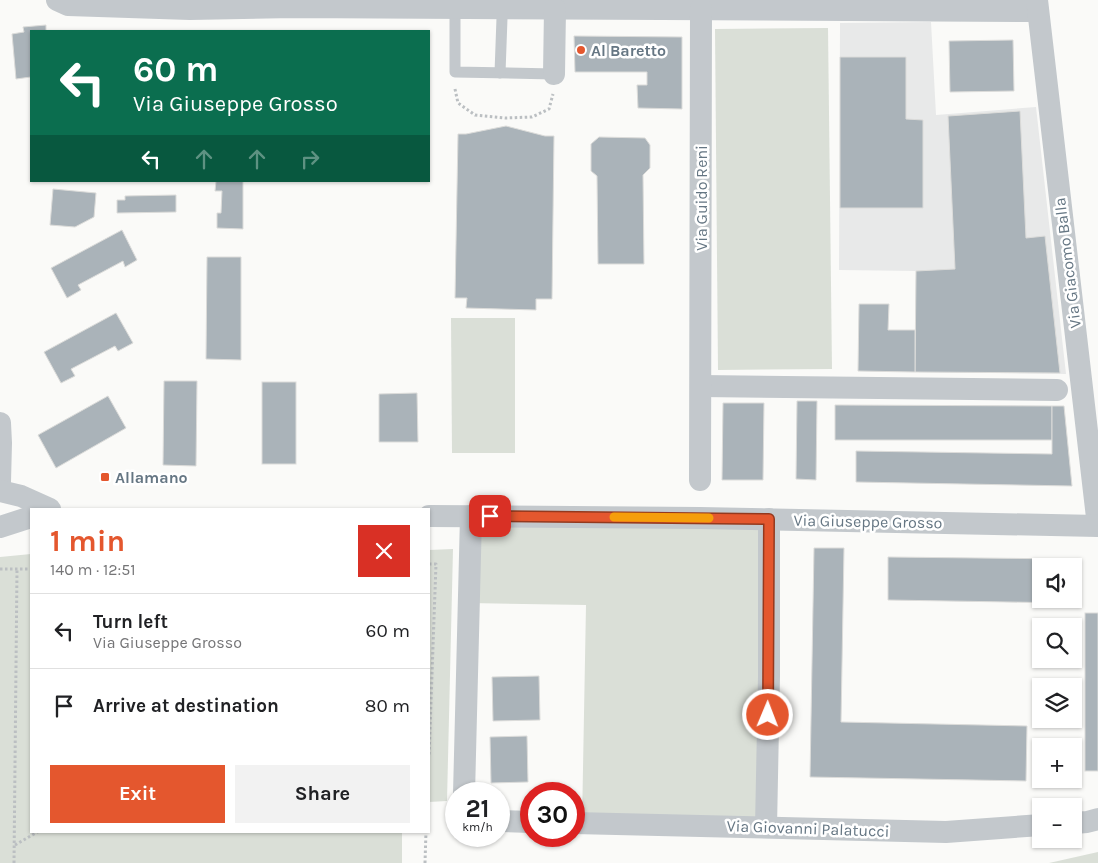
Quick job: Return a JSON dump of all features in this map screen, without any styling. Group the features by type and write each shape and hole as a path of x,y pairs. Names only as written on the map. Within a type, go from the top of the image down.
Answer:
{"street":[{"path":"57,0 68,5 154,8 555,9 607,4 701,9 843,5 1038,5"},
{"name":"Via Giacomo Balla","path":"1038,5 1098,526"},
{"path":"554,74 555,9"},
{"name":"Via Guido Reni","path":"700,480 701,9"},
{"path":"701,386 1057,390"},
{"path":"0,423 0,482"},
{"path":"0,491 21,496 48,508"},
{"name":"Via Giuseppe Grosso","path":"430,516 769,519 1098,526"},
{"path":"464,782 471,516"},
{"path":"0,527 30,517"},
{"path":"766,827 770,676 769,519"},
{"path":"1082,822 1098,819"},
{"name":"Via Giovanni Palatucci","path":"585,823 946,832 1032,826"}],"lane":[{"path":"455,8 455,72 554,74"},
{"path":"500,73 502,8"}],"path":[{"path":"455,72 454,84 458,103 475,115 505,118 532,117 548,109 553,95 554,74"},
{"path":"430,564 436,564 430,730"},
{"path":"0,569 30,569"},
{"path":"14,863 17,569"},
{"path":"14,846 36,833"},
{"path":"425,863 426,833"}],"shaded area":[{"path":"931,22 936,115 1036,107 1066,374 915,372 916,271 839,270 840,23"},
{"path":"828,28 832,369 718,370 715,29"},
{"path":"451,318 515,318 515,453 452,453"},
{"path":"471,516 769,518 766,826 585,823 585,782 583,782 586,605 469,603"},
{"path":"453,549 447,782 445,782 445,801 430,802 430,550"},
{"path":"30,554 30,833 402,833 402,863 0,863 0,557"},
{"path":"1098,852 1098,863 1049,863"}],"building":[{"path":"46,25 46,30 30,30 30,77 16,79 12,34 24,32 23,27"},
{"path":"574,36 682,37 682,109 638,108 637,85 647,85 647,72 575,72"},
{"path":"1013,40 1014,91 950,92 949,41"},
{"path":"840,57 906,57 906,119 923,120 923,208 840,208"},
{"path":"1020,111 1026,238 1045,236 1060,373 915,372 916,271 955,269 948,116"},
{"path":"506,126 545,136 554,136 552,299 536,299 536,310 466,308 467,298 455,298 458,134"},
{"path":"599,137 645,138 650,145 650,168 643,175 644,264 598,264 597,176 591,171 591,144"},
{"path":"216,182 243,182 243,229 217,228 217,213 221,213 222,191 215,191"},
{"path":"53,189 96,193 94,217 75,227 50,225"},
{"path":"176,195 176,212 117,213 117,200 125,200 125,196"},
{"path":"122,230 137,260 125,267 123,261 78,285 81,290 67,298 51,268"},
{"path":"207,257 241,257 241,360 206,359"},
{"path":"859,304 889,304 888,330 915,330 915,372 858,371"},
{"path":"116,313 133,343 118,351 115,346 71,369 75,376 61,383 44,352"},
{"path":"164,381 197,381 196,466 163,465"},
{"path":"262,382 296,382 296,464 262,464"},
{"path":"417,393 418,442 379,442 379,394"},
{"path":"108,396 126,428 56,468 38,435"},
{"path":"797,401 817,401 816,480 796,479"},
{"path":"723,403 764,403 763,480 722,480"},
{"path":"835,405 1052,406 1052,440 835,440"},
{"path":"1052,406 1064,406 1072,486 856,482 856,451 1052,454"},
{"path":"814,548 844,548 841,722 1027,726 1026,781 810,777"},
{"path":"888,557 1032,559 1032,602 888,600"},
{"path":"1085,613 1098,613 1098,771 1085,771"},
{"path":"539,676 540,720 493,721 492,677"},
{"path":"527,736 528,782 491,782 490,737"}],"slow traffic":[{"path":"614,517 709,518"}],"place":[{"name":"Al Baretto","path":"581,50"},
{"name":"Allamano","path":"105,477"}],"route":[{"path":"490,516 769,519 770,676 768,715"}]}
